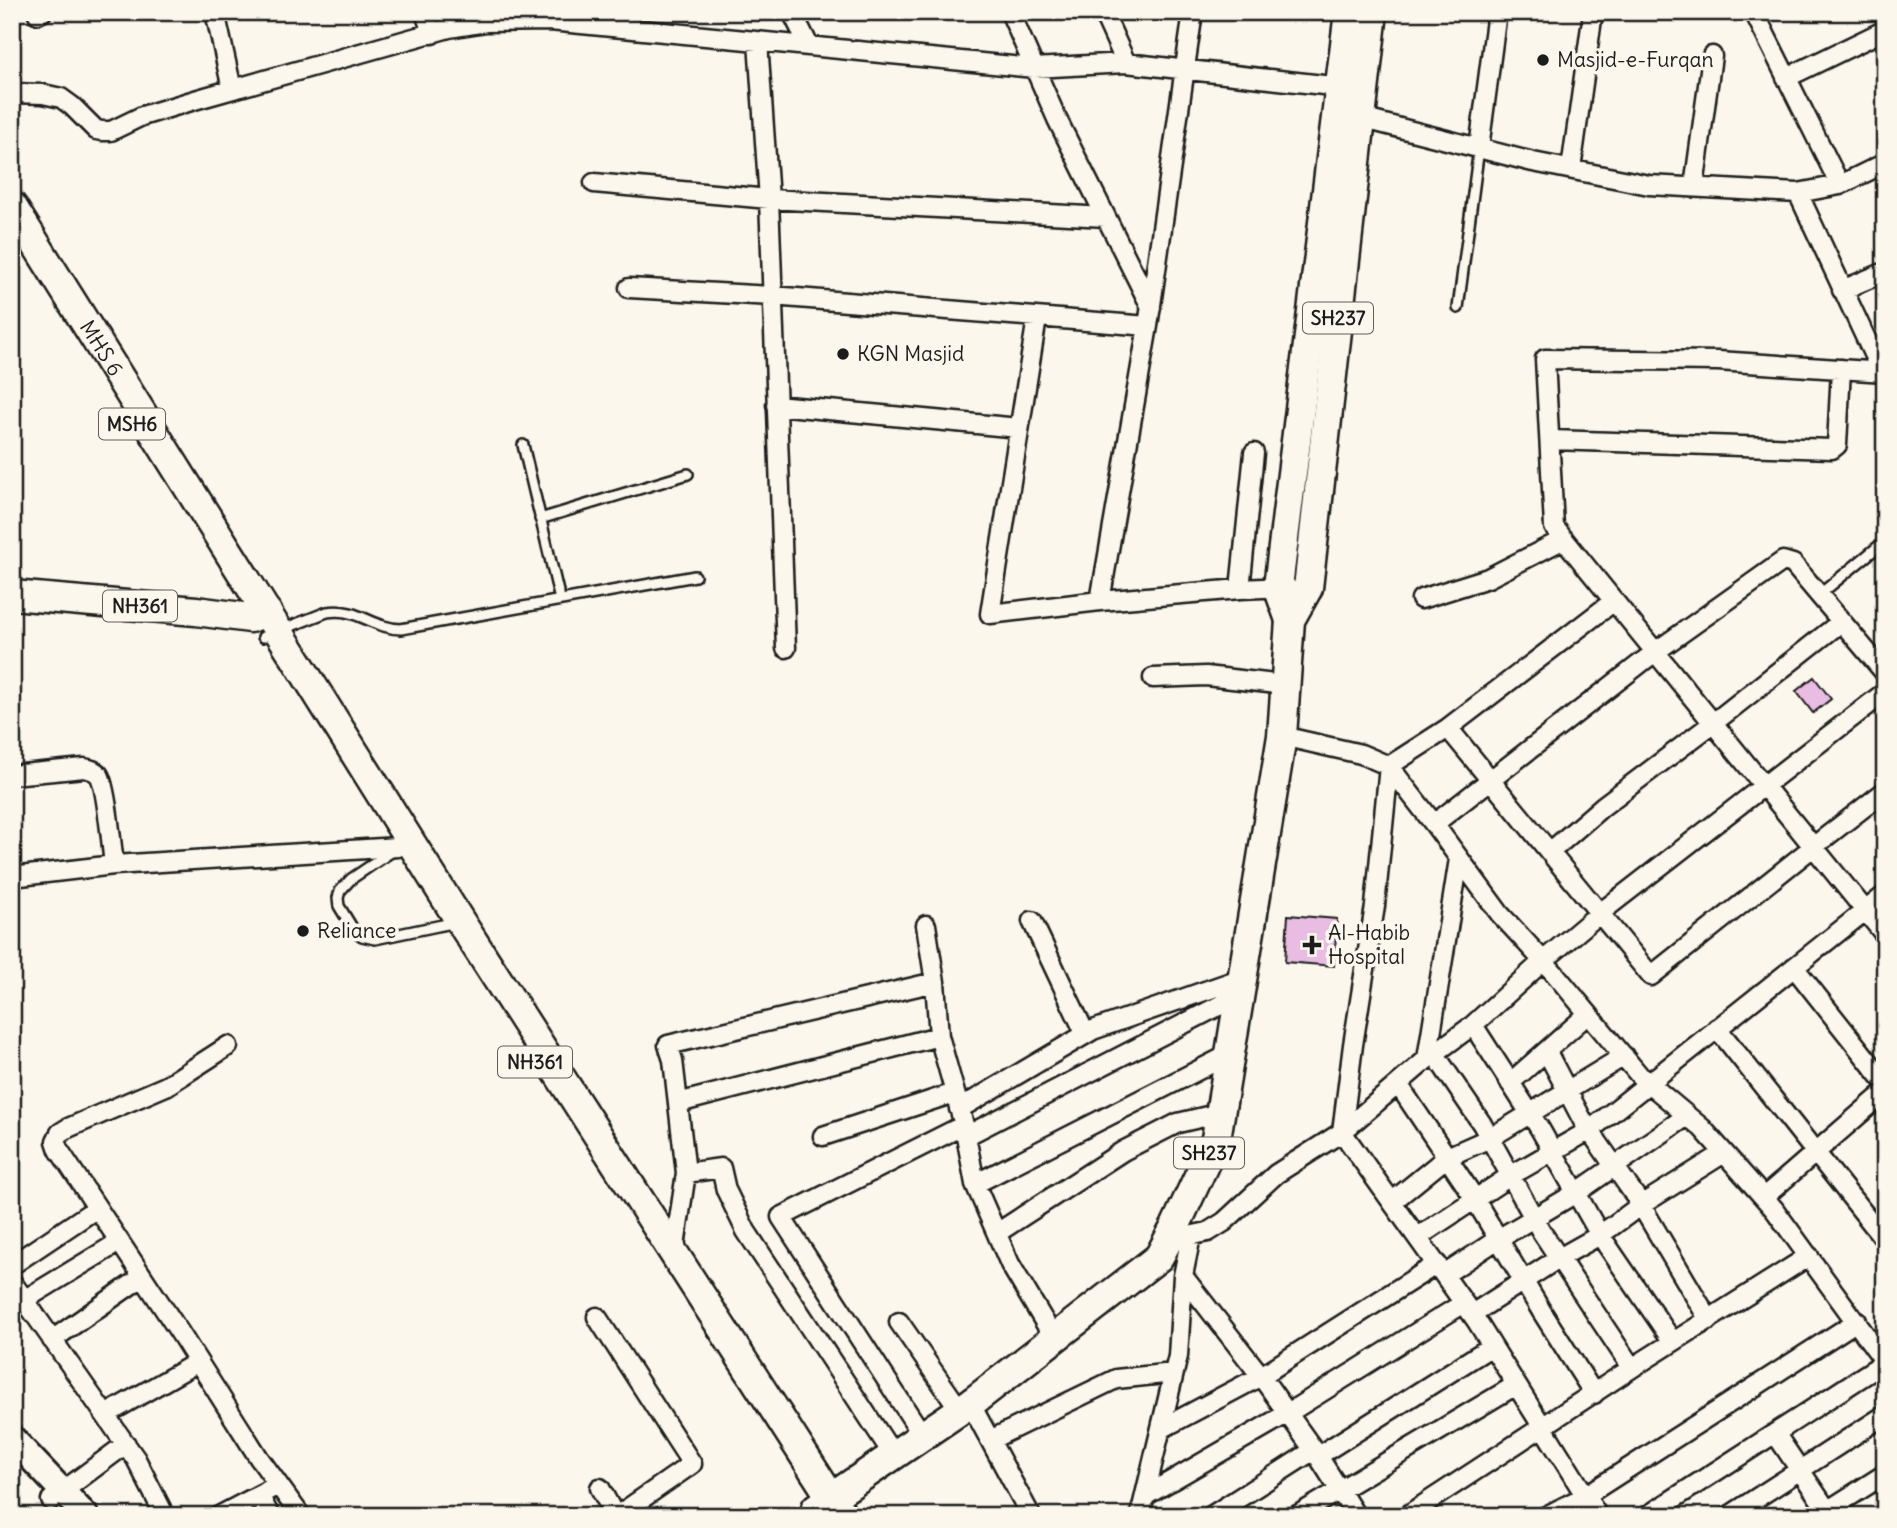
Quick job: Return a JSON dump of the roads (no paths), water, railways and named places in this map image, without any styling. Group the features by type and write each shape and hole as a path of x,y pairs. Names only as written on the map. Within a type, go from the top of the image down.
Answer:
{"main road":[{"name":"SH237","path":"828,1509 894,1456 965,1407 1180,1238 1216,1139 1282,736 1290,620 1308,588 1351,102 1349,12"},
{"name":"SH237","path":"1290,620 1278,587 1351,102 1373,12"},
{"name":"MHS 6","path":"12,206 259,615"},
{"name":"MSH6","path":"12,231 259,615"},
{"path":"12,578 259,615 460,921 672,1263"},
{"name":"NH361","path":"12,595 259,615 294,678 447,924 672,1263 828,1509"},
{"path":"14,1449 60,1502 86,1516"}],"street":[{"path":"215,12 232,89"},
{"path":"425,12 432,34"},
{"path":"792,12 809,46"},
{"path":"1010,12 1057,119 1151,307"},
{"path":"1103,12 1126,64"},
{"path":"1100,601 1149,326 1193,12"},
{"path":"1479,148 1497,12"},
{"path":"1571,169 1593,12"},
{"path":"1754,12 1840,185"},
{"path":"12,93 43,94 61,99 96,130 111,131 142,116 232,89 466,25 549,17 758,42 1034,68 1126,64 1186,70 1351,102 1479,148 1649,185 1798,193 1840,185 1885,163"},
{"path":"1786,78 1885,30"},
{"path":"758,42 769,199 786,648"},
{"path":"1694,187 1712,56"},
{"path":"594,183 769,199 1106,217"},
{"path":"1798,193 1883,372"},
{"path":"1842,290 1885,272"},
{"path":"629,288 772,296 1149,326"},
{"path":"1037,318 990,614 1240,589 1308,588"},
{"path":"1883,372 1718,361 1545,359 1554,527 1885,935"},
{"path":"1551,440 1832,449 1837,445 1841,369"},
{"path":"776,405 1019,428"},
{"path":"1240,589 1254,453"},
{"path":"1421,599 1488,578 1564,538"},
{"path":"1434,824 1655,652 1783,561 1793,564 1885,673"},
{"path":"1388,766 1448,728 1614,601"},
{"path":"1550,852 1603,806 1713,724 1841,622"},
{"path":"1153,678 1206,676 1284,685"},
{"path":"1140,1516 1178,1356 1183,1276 1180,1238 1208,1232 1224,1222 1276,1174 1342,1132 1431,1056 1472,1025 1600,913 1885,692"},
{"path":"1448,728 1651,976 1885,791"},
{"path":"1282,736 1361,754 1388,766 1500,914 1647,1083 1702,1128 1764,1197 1885,1362 1647,1516"},
{"path":"1388,766 1375,906 1342,1132 1468,1309 1598,1516"},
{"path":"12,775 84,768 95,772 103,783 114,864"},
{"path":"12,877 114,864 398,847"},
{"path":"1459,859 1431,1056 1490,1138 1533,1217 1632,1368"},
{"path":"1418,1237 1510,1176 1590,1130 1885,895"},
{"path":"1032,921 1085,1033"},
{"path":"926,925 935,982 939,1036 961,1116 975,1184 1010,1264 1054,1338"},
{"path":"1794,967 1885,1082"},
{"path":"672,1263 686,1173 673,1060 668,1045 935,982"},
{"path":"923,1436 781,1217 961,1116 1085,1033 1108,1023 1241,987"},
{"path":"823,1136 961,1116 1241,987"},
{"path":"1510,1083 1588,1014"},
{"path":"1472,1025 1530,1114 1600,1235 1674,1342"},
{"path":"1717,1028 1885,1240"},
{"path":"678,1103 939,1036"},
{"path":"228,1046 166,1086 60,1133 56,1141 59,1150 259,1458 301,1516"},
{"path":"1547,1052 1590,1130 1641,1205 1709,1320"},
{"path":"975,1184 1230,1054"},
{"path":"1393,1201 1447,1157 1490,1138 1624,1056"},
{"path":"1398,1084 1475,1200 1594,1394"},
{"path":"1764,1197 1885,1092"},
{"path":"997,1234 1123,1152 1178,1123 1220,1113"},
{"path":"1161,1429 1261,1376 1576,1193 1687,1116"},
{"path":"1145,1496 1468,1309 1524,1281 1600,1235 1641,1205 1724,1153"},
{"path":"686,1173 721,1168 726,1190 746,1231 894,1456"},
{"path":"12,1265 97,1208"},
{"path":"24,1300 119,1241"},
{"path":"1406,1516 1809,1256"},
{"path":"1183,1276 1288,1413 1356,1516"},
{"path":"52,1340 142,1277"},
{"path":"12,1282 136,1459 165,1516"},
{"path":"597,1317 692,1464 616,1516 600,1488"},
{"path":"1546,1516 1585,1496 1857,1321"},
{"path":"899,1322 990,1440 1031,1516"},
{"path":"1211,1516 1492,1346"},
{"path":"105,1415 198,1362"},
{"path":"990,1440 1115,1379 1174,1373"},
{"path":"1296,1516 1516,1385"},
{"path":"1729,1516 1885,1415"},
{"path":"1774,1433 1826,1514 1885,1474"},
{"path":"60,1502 126,1444"},
{"path":"219,1516 278,1485"},
{"path":"259,1495 271,1516"}],"lane":[{"path":"1458,308 1479,148"},
{"path":"523,445 560,600"},
{"path":"540,520 688,474"},
{"path":"1819,595 1885,541"},
{"path":"259,615 337,610 356,614 377,625 401,629 695,576"},
{"path":"398,847 351,879 340,891 339,906 353,929 362,936 375,939 447,924"}],"place":[{"name":"Masjid-e-Furqan","path":"1543,60"},
{"name":"KGN Masjid","path":"843,354"},
{"name":"Reliance","path":"303,931"},
{"name":"Al-Habib Hospital","path":"1312,945"}]}
